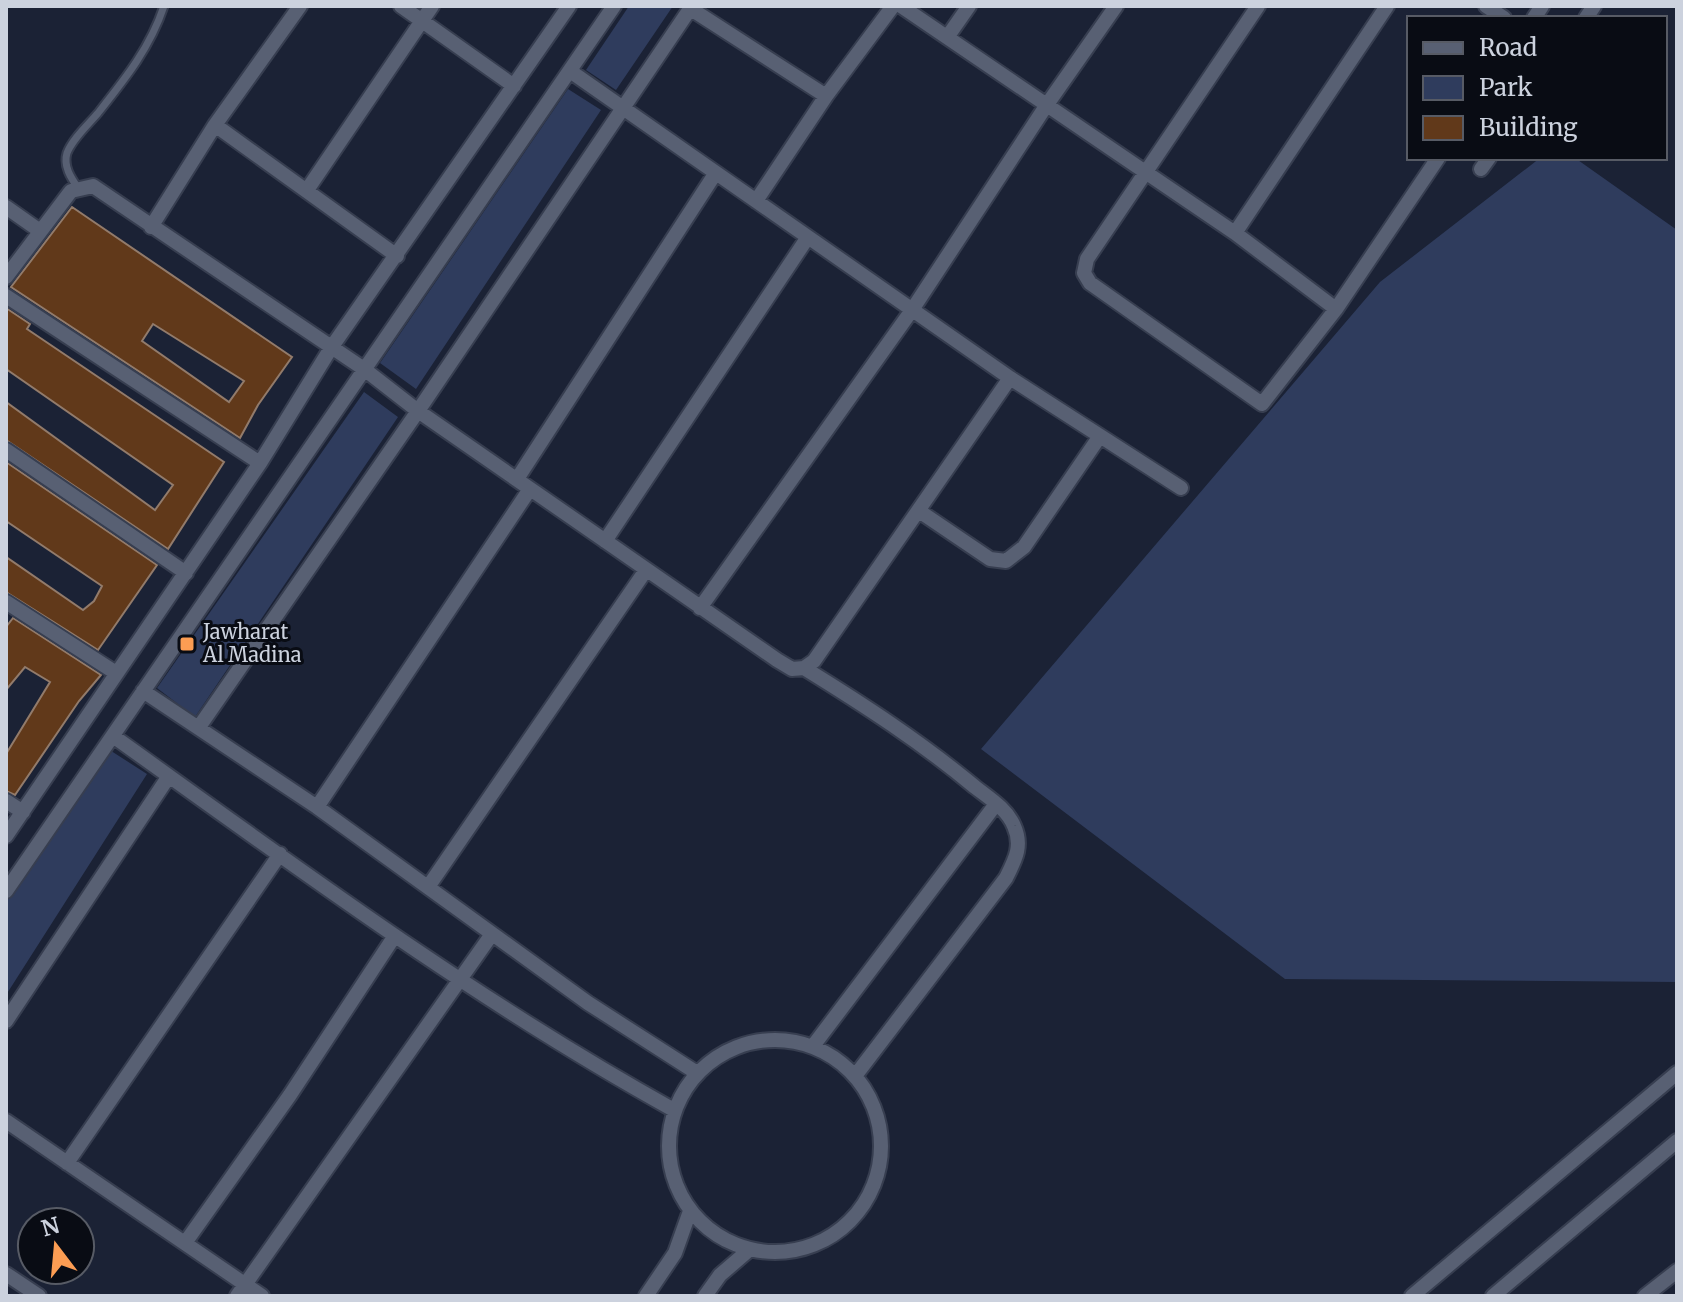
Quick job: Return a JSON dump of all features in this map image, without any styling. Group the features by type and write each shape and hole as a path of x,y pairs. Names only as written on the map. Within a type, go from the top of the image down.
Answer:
{"street":[{"path":"151,227 215,125 300,6"},
{"path":"401,6 514,86"},
{"path":"307,190 432,6"},
{"path":"6,836 260,463 331,348 569,6"},
{"path":"6,891 614,6"},
{"path":"756,201 826,96 893,6"},
{"path":"901,6 1235,233 1336,309"},
{"path":"948,36 969,6"},
{"path":"700,608 912,310 1046,106 1116,6"},
{"path":"1258,6 1087,259 1084,273 1090,283 1262,404 1336,309 1437,160"},
{"path":"1235,233 1387,6"},
{"path":"199,727 692,7 826,96"},
{"path":"570,71 1010,378 1181,488"},
{"path":"215,125 397,256"},
{"path":"517,479 715,174"},
{"path":"6,277 71,191 93,186 364,369 418,411 792,669 804,668 814,661 1010,378"},
{"path":"6,207 40,231"},
{"path":"605,541 808,237"},
{"path":"6,296 260,463"},
{"path":"919,511 990,559 1006,561 1020,553 1100,436"},
{"path":"6,450 186,573"},
{"path":"317,807 530,489"},
{"path":"428,887 646,570"},
{"path":"7,605 116,673"},
{"path":"804,668 872,709 936,754 1007,814 1018,840 1018,854 1006,878 855,1076"},
{"path":"143,691 317,807 588,1003 697,1073"},
{"path":"113,736 394,937 584,1060 674,1110"},
{"path":"6,1021 169,776"},
{"path":"6,801 23,812"},
{"path":"813,1046 996,804"},
{"path":"67,1163 280,854"},
{"path":"241,1290 492,934"},
{"path":"185,1243 290,1095 394,937"},
{"path":"782,1039 813,1046 836,1058 855,1076 874,1107 881,1143 876,1180 858,1212 831,1236 798,1249 749,1250 707,1228 690,1211 676,1188 669,1162 668,1136 674,1110 697,1073 721,1054 751,1042 782,1039"},
{"path":"1412,1296 1677,1073"},
{"path":"6,1121 185,1243 241,1290 262,1296"},
{"path":"1493,1296 1677,1141"},
{"path":"646,1296 675,1253 690,1211"},
{"path":"705,1296 720,1275 749,1250"},
{"path":"1645,1296 1677,1271"},
{"path":"6,1274 39,1296"}],"lane":[{"path":"78,188 66,164 67,154 135,66 157,28 164,6"}],"green space":[{"path":"629,6 673,6 616,90 586,70"},
{"path":"568,89 601,110 416,389 380,363"},
{"path":"1537,160 1578,160 1677,230 1677,982 1285,979 981,749 1380,282"},
{"path":"364,392 398,417 195,717 157,688"},
{"path":"105,747 147,774 6,995 6,899"}],"building":[{"path":"72,207 292,357 258,405 240,438 11,287","holes":["153,324 244,381 229,402 142,341"]},
{"path":"6,308 30,324 27,329 224,462 168,549 6,440 6,402 155,510 173,485 6,369"},
{"path":"6,462 157,565 98,650 6,592 6,557 83,610 94,601 102,586 6,521"},
{"path":"13,618 101,675 79,701 15,795 6,791 6,754 50,682 25,667 6,690 6,627"}],"place":[{"name":"Jawharat Al Madina","path":"187,644"}]}
